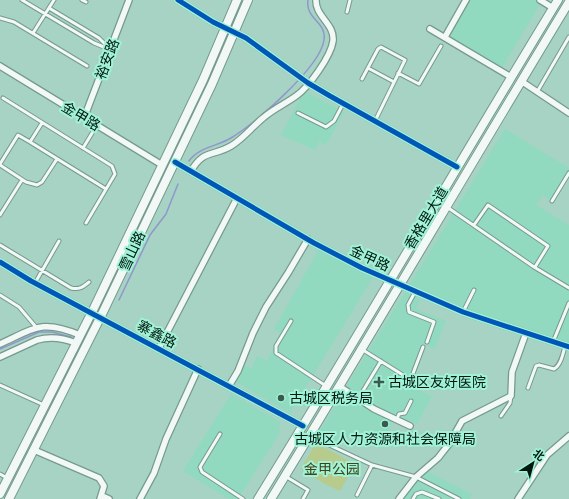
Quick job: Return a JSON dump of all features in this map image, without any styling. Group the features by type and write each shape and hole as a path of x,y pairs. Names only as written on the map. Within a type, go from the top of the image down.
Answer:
{"main road":[{"name":"雪山路","path":"0,494 92,313 203,80 237,0"},
{"name":"雪山路","path":"9,499 100,317 175,162 212,84 248,0"},
{"name":"香格里大道","path":"258,499 304,426 511,76 558,0"},
{"name":"香格里大道","path":"271,499 521,82 565,15 569,2"}],"street":[{"name":"裕安路","path":"84,118 129,0"},
{"path":"178,0 267,52 308,83 343,104 457,167"},
{"path":"191,171 197,161 202,157 230,147 266,115 296,96 328,57 333,42 332,31 318,10 316,0"},
{"path":"445,37 466,0"},
{"path":"540,0 553,8"},
{"path":"430,29 511,76"},
{"name":"金甲路","path":"0,66 162,165"},
{"path":"521,82 569,113"},
{"name":"金甲路","path":"175,162 338,256 390,281 463,312 567,346"},
{"path":"159,348 237,198"},
{"path":"229,386 238,371 253,333 266,307 308,239"},
{"name":"寨鑫路","path":"0,262 35,283 304,426"},
{"path":"0,344 36,328 50,326 68,330 80,335"},
{"path":"398,499 416,477 438,458 462,421 511,396 512,372 526,333"},
{"path":"0,357 43,338 61,338 76,343"},
{"path":"140,499 154,474 166,439 198,369"},
{"path":"339,386 374,409 410,426"},
{"path":"518,499 547,455 569,436"},
{"path":"34,450 99,478 104,486 101,498 109,499"}],"lane":[{"path":"22,0 94,43 111,50"},
{"path":"33,33 54,0"},
{"path":"82,0 86,2"},
{"path":"347,12 350,0"},
{"path":"49,8 99,38 111,50"},
{"path":"0,18 14,22 87,66"},
{"path":"537,92 569,37"},
{"path":"565,44 569,46"},
{"path":"398,73 419,84 441,46"},
{"path":"362,79 381,47 405,60 375,121"},
{"path":"368,68 394,82"},
{"path":"3,98 113,168 115,174 86,223"},
{"path":"298,113 326,127 334,121 343,104"},
{"path":"30,142 42,122"},
{"path":"83,148 97,125"},
{"path":"57,159 42,182 34,185 22,180 0,165 18,135 106,189"},
{"path":"552,201 569,173"},
{"path":"0,215 22,180"},
{"path":"474,225 488,205 548,246 535,267"},
{"path":"446,206 535,267 569,288"},
{"path":"35,283 59,242"},
{"path":"0,245 74,289 82,288 89,282"},
{"path":"463,312 474,290"},
{"path":"415,292 408,305 409,312 434,322 427,342"},
{"path":"0,295 19,307 36,328"},
{"path":"553,342 555,333 558,331 569,303"},
{"path":"291,321 276,346 276,353 327,387"},
{"path":"528,388 536,366 539,365 554,369 557,368 567,346"},
{"path":"361,349 381,361 410,382 423,347"},
{"path":"358,399 381,361"},
{"path":"0,385 45,406"},
{"path":"501,416 510,403 511,396"},
{"path":"397,419 400,414 405,413 411,401"},
{"path":"220,434 200,467 202,472 243,499"},
{"path":"310,436 372,465 416,477 459,499"},
{"path":"357,495 372,465"},
{"path":"0,474 8,479"},
{"path":"285,476 308,490 303,499"},
{"path":"413,499 416,494 422,492 439,499"}],"shaded area":[{"path":"468,0 536,0 541,3 501,69 447,36"},
{"path":"304,91 344,112 326,145 319,141 315,150 281,135"},
{"path":"505,129 569,168 550,200 543,195 536,205 569,225 569,344 451,305 409,286"},
{"path":"319,249 368,275 372,279 290,413 236,382 243,365 251,368 257,356 267,361 280,333 274,329"},
{"path":"405,292 420,299 416,309 446,321 435,349 423,344 407,385 432,396 417,424 380,409 346,387"},
{"path":"343,393 361,405 393,420 380,448 362,439 345,437 341,442 328,438 319,432"},
{"path":"231,394 280,422 279,434 238,499 229,499 183,471"},
{"path":"426,471 472,494 470,499 404,499"}],"green space":[{"name":"金甲公园","path":"316,443 355,464 340,491 325,484 301,469"}],"waterway":[{"path":"189,161 193,156 203,150 226,141 242,131 285,94 311,65 320,52 324,40 324,34 310,12 308,0"},
{"path":"119,300 150,235 166,214 178,184"},
{"path":"0,349 39,332 52,332 71,337"}],"cycle path":[{"path":"178,0 213,22 246,38 308,83 457,167"},
{"path":"175,162 314,243 362,268 463,312 569,347"},
{"path":"0,262 31,281 303,426"}],"place":[{"name":"古城区友好医院","path":"379,382"},
{"name":"古城区税务局","path":"281,398"},
{"name":"古城区人力资源和社会保障局","path":"385,424"}]}
